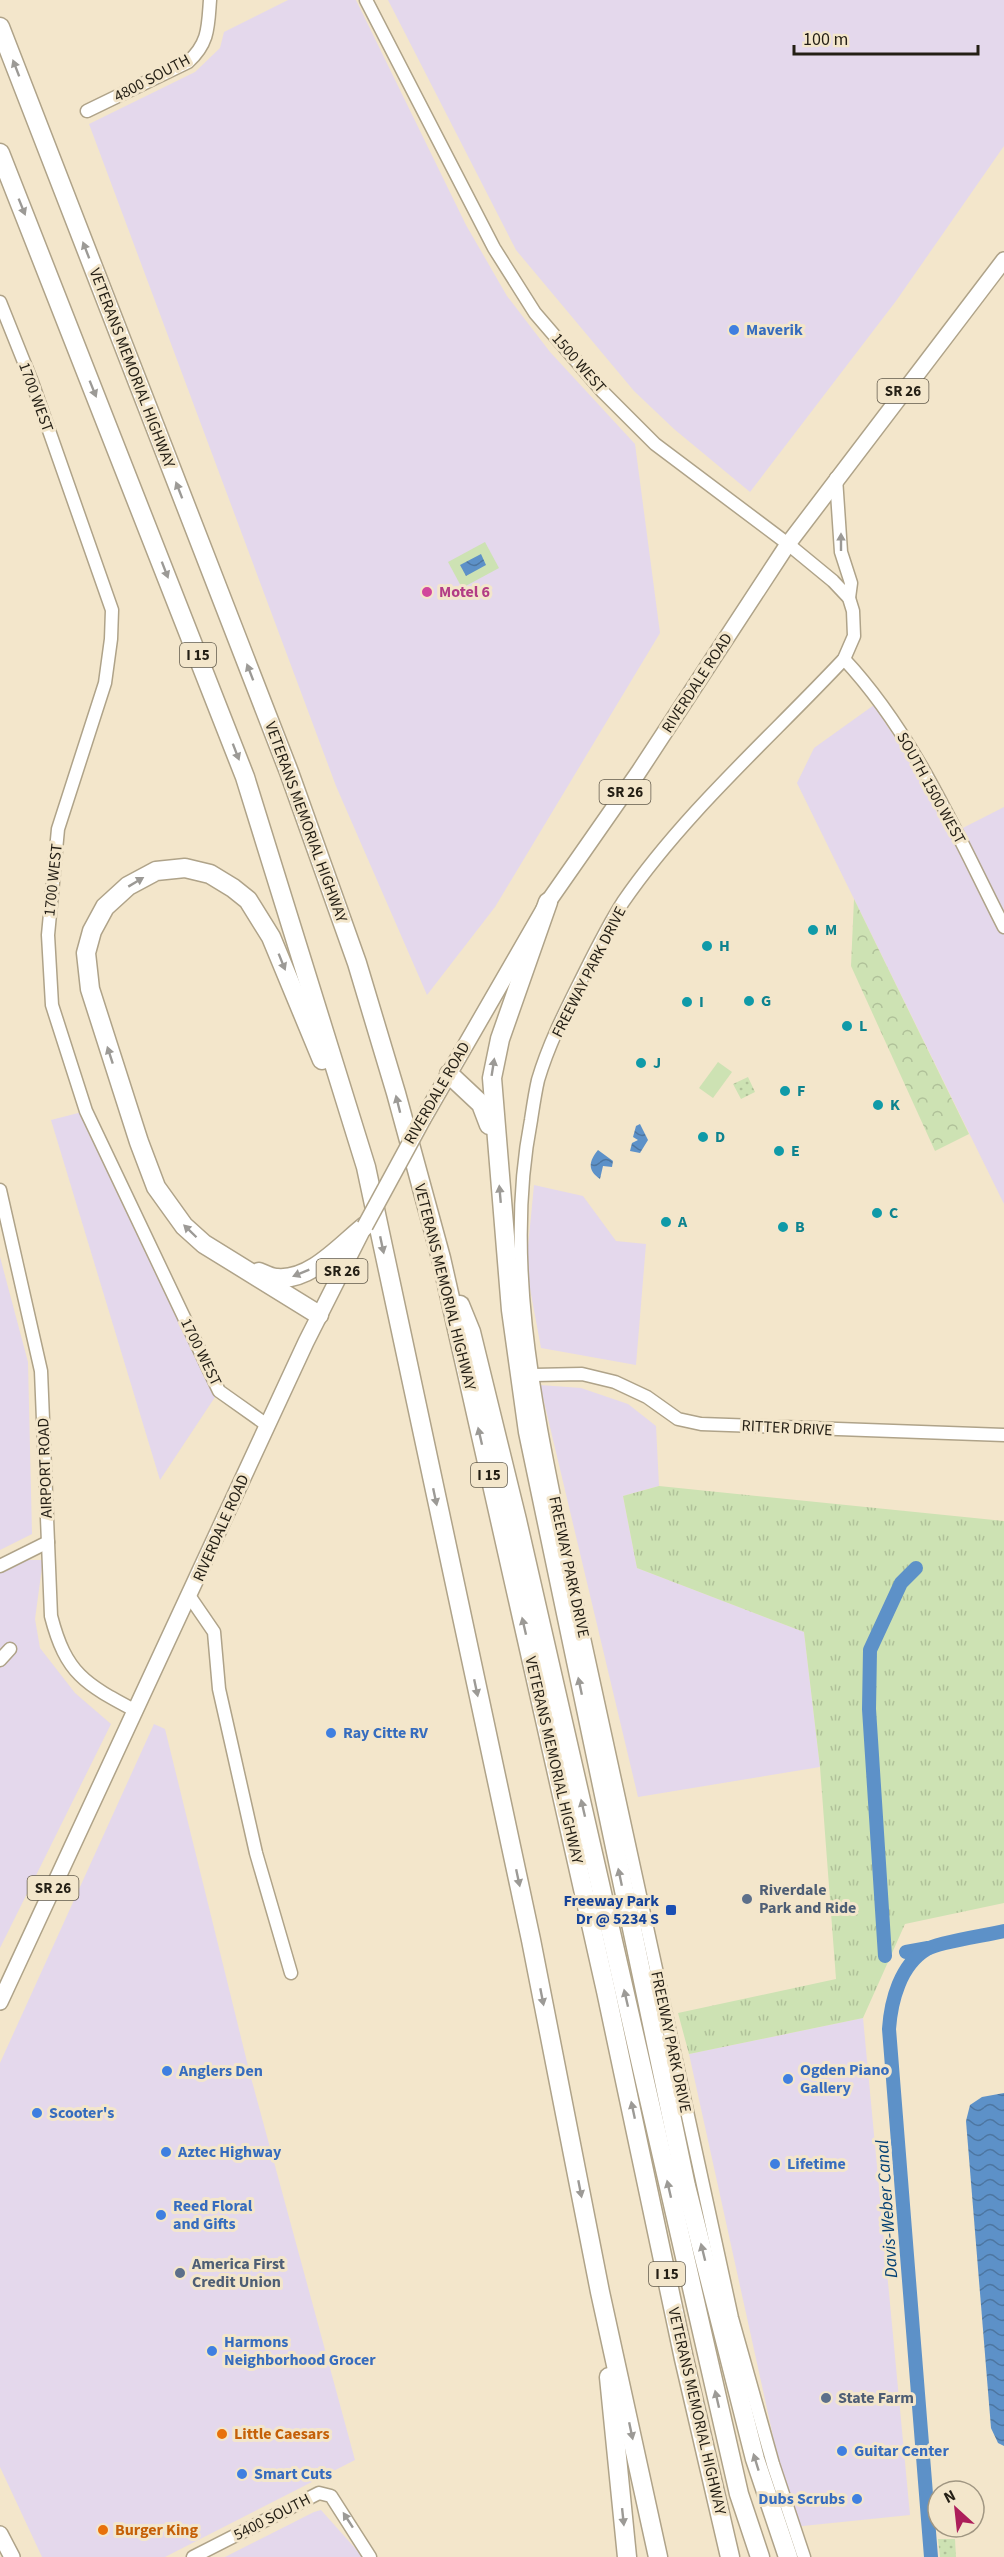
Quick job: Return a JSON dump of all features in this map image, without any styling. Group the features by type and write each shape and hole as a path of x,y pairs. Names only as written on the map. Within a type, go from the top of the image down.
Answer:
{"highway":[{"name":"VETERANS MEMORIAL HIGHWAY","path":"0,27 314,839 357,963 377,1030 441,1258 606,1991 684,2359 730,2557"},
{"name":"I 15","path":"0,153 245,777 366,1167 531,1940 600,2292 658,2557"},
{"path":"319,1315 204,1244 184,1226 156,1187 139,1142 90,989 86,953 92,931 105,908 128,886 156,870 185,868 210,874 248,900 271,937 366,1167"},
{"path":"548,902 494,1059 492,1078 511,1310 528,1432 686,2186 755,2460 788,2557"},
{"path":"449,1074 481,1104 496,1146"},
{"path":"237,1265 276,1278 291,1276 313,1268 365,1226"},
{"path":"441,1258 471,1332 514,1509 739,2494 760,2557"},
{"path":"600,2292 627,2557"}],"main road":[{"name":"RIVERDALE ROAD","path":"0,2002 319,1315 449,1074 548,902 638,773 788,544 1004,260"},
{"path":"0,2534 12,2557"}],"street":[{"name":"4800 SOUTH","path":"87,111 188,62 201,50 207,35 210,0"},
{"name":"1500 WEST","path":"366,0 494,248 535,313 603,392 642,431 722,496 788,544 833,581 849,598"},
{"name":"1700 WEST","path":"0,302 32,382 112,610 105,683 58,829 48,934 52,1005 86,1111 219,1391 267,1425"},
{"path":"836,478 841,552 851,584 849,598 853,611 854,636 844,659"},
{"name":"SOUTH 1500 WEST","path":"844,659 880,701 907,742 945,809 1004,927"},
{"name":"FREEWAY PARK DRIVE","path":"804,2557 773,2463 729,2306 549,1470 523,1307 520,1259 523,1161 538,1080 563,1017 623,903 668,845 844,659"},
{"name":"AIRPORT ROAD","path":"0,1190 41,1371 51,1616 58,1643 71,1666 86,1683 136,1711"},
{"name":"RITTER DRIVE","path":"534,1375 582,1374 615,1382 647,1397 678,1419 701,1424 1004,1435"},
{"path":"0,1566 48,1542"},
{"path":"190,1597 214,1632 219,1689 256,1853 291,1973"},
{"path":"0,1660 10,1649"},
{"name":"5400 SOUTH","path":"193,2557 319,2493 331,2496 370,2557"}],"shaded area":[{"path":"288,0 356,0 466,225 507,296 550,352 635,444 660,633 495,907 427,995 336,786 89,124 195,72 220,48 224,32"},
{"path":"388,0 1004,0 1004,146 896,301 750,492 674,429 634,391 516,250"},
{"path":"874,705 904,752 949,835 1004,807 1004,1204 797,783 814,748"},
{"path":"86,1111 219,1391 160,1480 51,1120"},
{"path":"534,1185 583,1196 616,1241 646,1244 636,1365 541,1348 526,1267"},
{"path":"0,1257 28,1362 32,1534 0,1550"},
{"path":"540,1385 581,1388 628,1404 656,1426 659,1486 623,1496 637,1568 804,1632 820,1767 638,1797"},
{"path":"26,1560 43,1560 35,1619 40,1648 75,1693 111,1724 0,1948 0,1573"},
{"path":"154,1724 165,1729 250,2074 355,2460 165,2557 42,2557 0,2467 0,2063"},
{"path":"863,2018 910,2515 793,2527 689,2054"},
{"path":"321,2510 363,2557 225,2557 314,2512"}],"green space":[{"path":"485,542 499,568 462,588 448,562"},
{"path":"854,899 969,1134 935,1151 851,966"},
{"path":"718,1062 732,1072 713,1098 699,1088"},
{"path":"748,1077 755,1092 741,1099 733,1084"},
{"path":"659,1486 1004,1521 1004,1903 905,1924 863,2018 689,2054 678,2013 836,1979 820,1767 804,1632 637,1568 623,1496"},
{"path":"938,2539 955,2539 956,2557 940,2557"}],"water":[{"path":"481,554 486,565 466,576 460,565"},
{"path":"640,1124 648,1140 640,1153 630,1151 632,1143 638,1140 633,1137 636,1126"},
{"path":"598,1150 613,1161 612,1167 603,1166 600,1179 591,1169 593,1158"},
{"path":"1004,2093 1004,2446 998,2443 991,2428 966,2121 970,2105 982,2097"}],"waterway":[{"path":"885,1956 869,1709 870,1650 901,1583 916,1568"},
{"name":"Davis-Weber Canal","path":"931,2557 889,2029 890,2018 895,1996 904,1974 910,1964 927,1949 1004,1931"},
{"path":"906,1952 928,1948"}],"place":[{"name":"Maverik","path":"734,330"},
{"name":"Motel 6","path":"427,592"},
{"name":"M","path":"813,930"},
{"name":"H","path":"707,946"},
{"name":"G","path":"749,1001"},
{"name":"I","path":"687,1002"},
{"name":"L","path":"847,1026"},
{"name":"J","path":"641,1063"},
{"name":"F","path":"785,1091"},
{"name":"K","path":"878,1105"},
{"name":"D","path":"703,1137"},
{"name":"E","path":"779,1151"},
{"name":"C","path":"877,1213"},
{"name":"A","path":"666,1222"},
{"name":"B","path":"783,1227"},
{"name":"Ray Citte RV","path":"331,1733"},
{"name":"Riverdale Park and Ride","path":"747,1899"},
{"name":"Freeway Park Dr @ 5234 S","path":"671,1910"},
{"name":"Anglers Den","path":"167,2071"},
{"name":"Ogden Piano Gallery","path":"788,2079"},
{"name":"Scooter's","path":"37,2113"},
{"name":"Aztec Highway","path":"166,2152"},
{"name":"Lifetime","path":"775,2164"},
{"name":"Reed Floral and Gifts","path":"161,2215"},
{"name":"America First Credit Union","path":"180,2273"},
{"name":"Harmons Neighborhood Grocer","path":"212,2351"},
{"name":"State Farm","path":"826,2398"},
{"name":"Little Caesars","path":"222,2434"},
{"name":"Guitar Center","path":"842,2451"},
{"name":"Smart Cuts","path":"242,2474"},
{"name":"Dubs Scrubs","path":"857,2499"},
{"name":"Burger King","path":"103,2530"}]}
